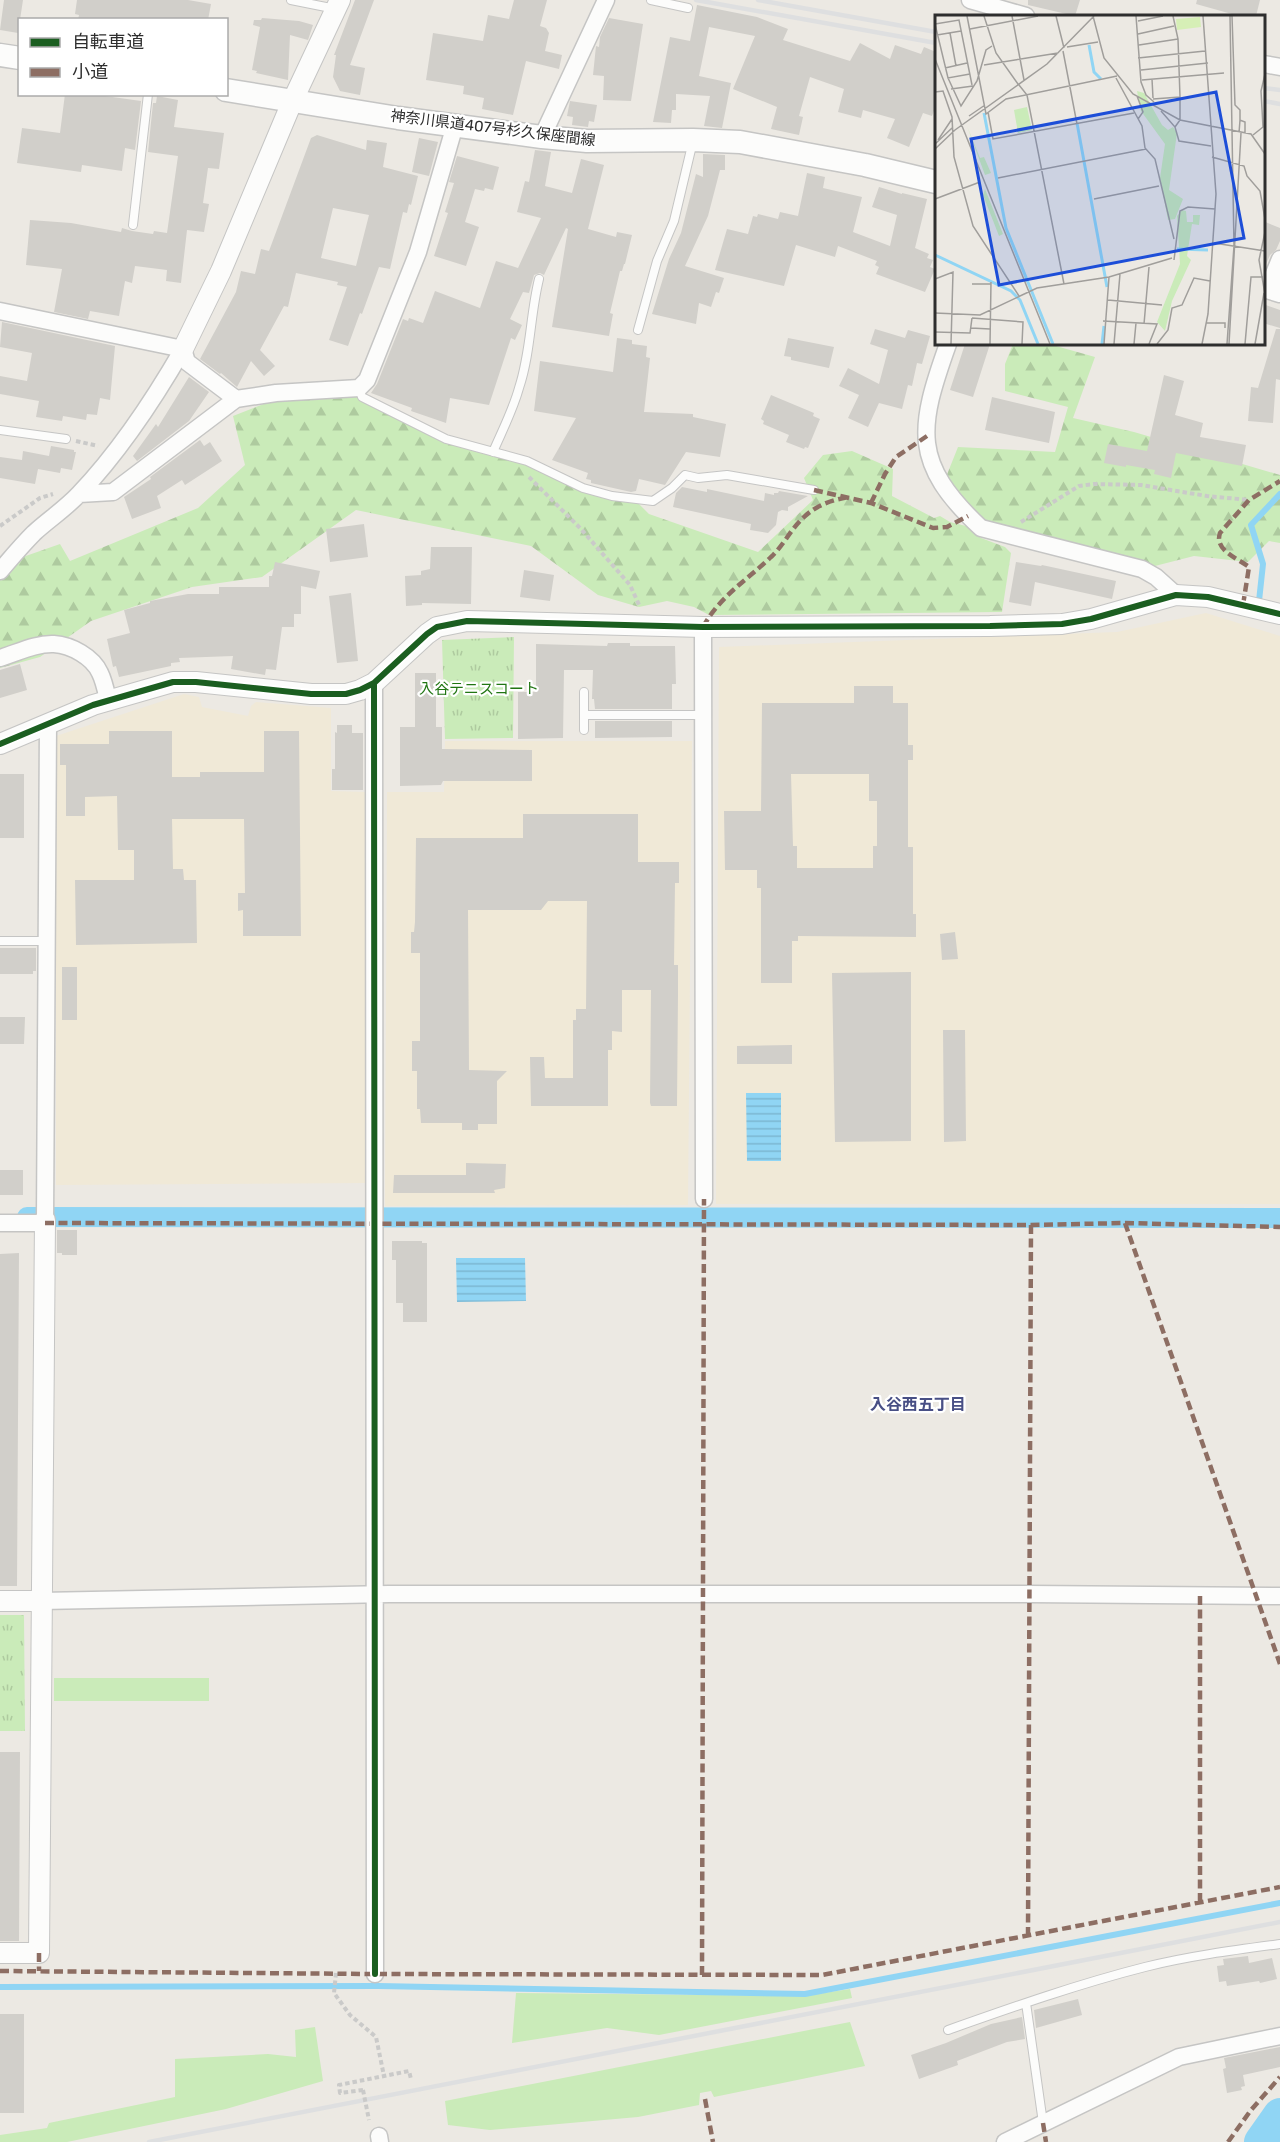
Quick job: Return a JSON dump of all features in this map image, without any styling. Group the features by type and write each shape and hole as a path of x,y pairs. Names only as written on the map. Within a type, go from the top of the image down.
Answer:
{"main road":[{"path":"0,55 18,58"},
{"name":"神奈川県道407号杉久保座間線","path":"228,90 292,102 542,137 587,141 740,142 865,165 935,182"}],"street":[{"path":"542,137 606,0"},
{"path":"970,0 1022,15"},
{"path":"0,571 34,533 57,516 79,494 116,450 158,391 183,349 221,271 292,102 338,4"},
{"path":"1265,63 1280,67"},
{"path":"79,494 113,492 236,399 276,393 359,388 367,380 417,252 455,125"},
{"path":"1270,288 1280,259"},
{"path":"0,310 183,349"},
{"path":"948,345 930,400 926,423 928,454 938,480 968,516 981,528 1142,570 1156,577 1176,595"},
{"path":"183,349 187,362 236,399"},
{"path":"0,744 108,700 173,682 184,681 328,695 360,690 374,683 437,627 467,621 649,627 1062,624 1091,619 1176,595 1208,597 1280,614"},
{"path":"704,627 704,1199"},
{"path":"0,658 39,646 55,644 70,648 80,652 95,664 100,672 108,700"},
{"path":"374,683 375,1974"},
{"path":"0,1953 39,1953 48,723"},
{"path":"0,1223 46,1215"},
{"path":"0,1601 375,1594 1280,1596"},
{"path":"1005,2142 1179,2057 1280,2036"}],"lane":[{"path":"291,0 338,4"},
{"path":"651,0 688,8"},
{"path":"133,225 148,96"},
{"path":"638,330 657,261 674,221 693,140"},
{"path":"493,452 520,387 540,279"},
{"path":"359,388 362,397 446,439 527,461 583,488 633,500 653,501 672,488 685,475 698,478 727,475 814,490"},
{"path":"0,430 66,439"},
{"path":"584,692 584,730"},
{"path":"584,715 703,715"},
{"path":"0,941 47,941"},
{"path":"948,2030 1026,2002 1143,1968 1198,1956 1280,1944"},
{"path":"1026,2002 1043,2123"}],"path":[{"path":"66,439 116,450"},
{"path":"512,457 630,585 649,627"},
{"path":"1011,537 1023,519 1079,486 1141,485 1207,496 1249,500"},
{"path":"0,526 40,498 55,493 79,494"},
{"path":"336,1973 334,1993 350,2015 376,2037 384,2076"},
{"path":"369,2120 363,2090 340,2093 339,2085 409,2072 411,2079"}],"shaded area":[{"path":"1206,613 1280,636 1280,1204 716,1204 719,647 1117,632"},
{"path":"184,694 199,697 202,707 248,716 251,706 256,702 331,708 331,791 366,792 365,1183 56,1185 56,736"},
{"path":"445,741 692,741 688,1205 385,1206 387,792 444,792"}],"green space":[{"path":"1013,345 1053,345 1095,357 1073,418 1134,432 1280,475 1280,543 1269,541 1248,562 1194,556 1151,567 989,531 946,477 958,447 1055,452 1068,407 1005,391 1005,364"},
{"path":"289,394 359,394 443,436 527,461 559,478 632,497 649,514 758,552 813,500 804,478 823,455 852,451 893,469 892,496 934,518 940,516 950,522 966,526 981,538 1005,547 1011,553 1002,612 709,615 694,607 667,601 639,607 598,595 531,546 356,510 262,577 192,587 91,621 40,657 0,668 0,565 60,544 70,561 198,508 245,465 233,416"},
{"name":"入谷テニスコート","path":"514,637 513,738 445,739 442,640"},
{"path":"0,1615 24,1615 25,1731 0,1731"},
{"path":"54,1678 209,1678 209,1701 54,1701"},
{"path":"850,1989 852,1998 659,2035 607,2028 512,2043 516,1993 804,1996"},
{"path":"850,2022 865,2066 714,2097 711,2091 700,2093 699,2105 638,2117 490,2130 448,2125 445,2101"},
{"path":"315,2027 323,2081 226,2109 67,2142 0,2142 0,2135 47,2128 49,2123 175,2097 175,2059 268,2054 296,2057 295,2030"}],"water":[{"path":"746,1093 781,1093 781,1161 747,1161"},
{"path":"456,1258 525,1258 526,1301 457,1302"}],"building":[{"path":"4,0 23,0 20,18 18,18 18,33 0,30"},
{"path":"77,0 188,0 211,4 208,18 78,18 79,15 75,14"},
{"path":"355,0 374,0 350,65 365,68 360,95 340,91 333,77 336,55 334,55"},
{"path":"514,0 547,0 540,26 546,28 549,33 545,51 562,55 559,69 526,61 513,115 482,109 484,98 463,94 464,86 426,80 433,33 483,41 488,15 509,19"},
{"path":"1028,0 1080,0 1075,15 1028,5"},
{"path":"1197,0 1260,0 1256,15 1235,15 1196,4"},
{"path":"697,5 757,17 788,29 783,40 850,61 860,43 890,59 895,45 921,54 924,47 935,52 935,108 932,116 923,113 909,147 887,138 895,119 863,110 861,118 838,112 844,89 810,77 799,116 803,117 799,135 771,129 777,107 733,89 755,36 709,27 699,76 731,83 722,128 704,126 710,96 676,94 676,110 672,110 671,123 653,122 670,37 690,41"},
{"path":"262,18 299,21 313,25 308,40 290,35 288,80 256,73 257,71 252,70 260,27 253,25 254,20"},
{"path":"609,18 643,24 631,101 603,100 604,76 593,75 596,46 599,47 600,37"},
{"path":"65,96 105,96 141,101 135,150 125,148 122,171 82,165 81,172 17,163 22,128 60,133"},
{"path":"157,96 178,100 174,127 224,133 219,169 208,168 203,203 209,204 204,232 187,230 181,283 166,281 167,270 135,266 132,283 125,281 119,316 90,311 88,319 54,312 62,269 26,265 30,220 71,223 121,232 122,228 153,234 154,231 167,233 178,156 148,152 153,103 156,103"},
{"path":"570,101 597,105 594,122 589,121 588,127 572,125 573,117 567,116"},
{"path":"317,135 366,150 367,140 387,143 383,167 418,176 411,205 409,204 407,213 403,212 390,269 379,267 348,346 329,340 347,287 337,285 338,282 296,273 288,307 284,306 260,350 275,366 264,376 251,361 237,387 200,359 236,292 241,271 255,274 261,249 269,251 311,138","holes":["333,208 369,215 356,266 321,258"]},
{"path":"419,138 438,142 429,176 412,172"},
{"path":"535,150 551,152 545,186 572,193 581,159 604,165 588,229 616,237 617,232 632,235 610,313 613,314 609,336 552,327 568,229 566,228 544,275 540,273 534,275 529,293 523,292 510,319 522,325 515,340 511,338 489,405 450,398 446,423 411,411 412,408 371,393 377,384 403,319 408,321 409,318 423,323 435,291 480,308 496,261 518,268 541,218 517,212 525,181 529,182"},
{"path":"703,154 725,155 725,170 720,170 708,216 685,266 724,278 711,307 699,303 696,324 652,314 669,259 681,233 696,174 703,177"},
{"path":"457,156 499,167 493,190 475,189 465,222 479,227 466,266 434,256 448,213 445,212 454,183 449,182"},
{"path":"807,173 825,177 823,188 862,197 853,232 890,246 897,215 872,207 879,187 927,199 915,248 929,254 927,258 933,260 930,267 935,269 925,292 876,274 879,267 875,265 877,261 838,246 835,257 796,245 784,286 715,270 727,229 748,234 753,216 757,217 758,214 778,219 780,212 798,216"},
{"path":"1265,222 1280,228 1280,241 1276,250 1270,255 1265,266"},
{"path":"1265,305 1280,310 1280,328 1265,324"},
{"path":"2,322 115,346 110,400 100,398 97,415 87,414 86,420 63,416 62,421 36,417 39,401 0,394 0,376 27,381 32,353 0,347"},
{"path":"875,329 905,338 908,330 930,336 922,364 917,363 912,386 908,385 902,409 879,403 868,427 848,418 859,395 839,386 848,368 879,384 888,350 870,344"},
{"path":"1276,329 1280,329 1280,380 1276,379 1273,423 1248,421 1251,387 1258,388"},
{"path":"617,338 632,340 632,344 647,346 646,357 650,358 644,412 693,414 693,417 726,424 720,457 686,452 665,485 639,479 636,491 631,492 591,483 591,480 586,479 588,473 552,460 576,418 534,411 540,361 613,372"},
{"path":"788,338 834,347 829,368 791,360 791,357 784,356"},
{"path":"965,345 990,345 973,397 950,390"},
{"path":"1164,375 1184,381 1175,415 1203,423 1200,437 1246,445 1242,466 1176,453 1171,478 1154,474 1155,470 1104,463 1108,444 1147,451"},
{"path":"189,377 209,392 189,421 137,461 133,456 156,424 158,427"},
{"path":"771,395 814,413 813,416 820,419 808,448 804,449 786,442 789,435 763,424 764,421 761,419"},
{"path":"992,397 1055,412 1049,443 985,430"},
{"path":"200,440 204,446 210,442 222,461 185,485 182,480 157,496 161,508 132,519 124,497 151,479 150,477"},
{"path":"51,446 76,452 72,470 61,468 60,473 38,469 35,484 0,478 0,457 22,460 23,451 49,456"},
{"path":"682,487 707,492 707,489 764,501 765,493 774,495 779,491 808,496 788,507 788,511 778,512 776,525 768,533 750,530 751,524 673,507 676,493"},
{"path":"364,524 368,557 330,562 326,529"},
{"path":"431,547 472,547 471,604 422,603 422,605 406,606 405,576 421,575 421,571 430,569"},
{"path":"275,562 320,571 316,589 301,586 301,614 294,614 294,627 282,627 276,670 266,669 265,675 231,669 233,656 179,658 180,662 171,663 171,666 119,677 116,666 113,667 107,639 130,633 124,610 150,603 150,601 188,594 219,594 219,587 269,587 269,576 272,576"},
{"path":"1016,562 1042,565 1116,581 1112,599 1035,582 1031,606 1009,602"},
{"path":"524,570 554,575 550,601 520,597"},
{"path":"351,593 358,661 337,663 329,596"},
{"path":"608,643 630,643 630,646 675,646 676,684 672,684 672,709 595,709 594,699 592,699 593,670 564,670 563,738 518,739 518,692 536,692 536,644 607,646"},
{"path":"20,664 27,690 0,698 0,670"},
{"path":"415,673 436,673 436,727 442,727 442,749 532,750 532,781 443,781 441,785 400,786 400,727 415,727"},
{"path":"854,686 893,686 893,703 908,703 908,745 913,745 913,760 908,760 908,847 913,847 913,914 916,914 916,937 798,936 798,941 792,941 792,983 761,983 761,888 757,888 757,870 725,870 724,811 761,811 762,703 854,703","holes":["791,774 869,774 869,801 877,801 877,846 873,846 873,868 797,868 797,846 793,846"]},
{"path":"595,721 672,721 672,737 595,738"},
{"path":"337,725 352,725 352,733 363,733 363,790 332,790"},
{"path":"109,731 172,731 172,777 200,777 200,772 264,772 264,731 299,731 301,936 243,936 243,910 238,911 238,893 245,893 244,819 172,819 173,869 183,869 184,880 196,880 197,943 76,945 75,880 134,880 134,850 118,850 117,796 85,797 85,816 66,816 66,765 60,765 60,744 109,744"},
{"path":"0,774 24,774 24,838 0,838"},
{"path":"523,814 638,814 638,862 679,862 679,883 675,883 674,965 678,965 677,1106 651,1106 650,1103 651,990 622,990 622,1032 612,1031 612,1050 608,1050 608,1106 531,1106 530,1057 544,1057 545,1078 573,1078 573,1020 576,1020 576,1009 586,1009 587,901 548,901 541,910 468,910 469,1070 507,1071 497,1081 497,1124 478,1124 478,1130 462,1130 462,1123 421,1123 420,1109 417,1109 417,1071 412,1071 412,1041 420,1041 420,953 411,953 411,932 414,932 415,922 416,838 523,838"},
{"path":"955,932 958,959 942,960 940,934"},
{"path":"0,948 36,948 36,971 33,971 33,974 0,974"},
{"path":"62,967 77,967 77,1020 62,1020"},
{"path":"911,972 911,1141 835,1142 832,973"},
{"path":"0,1017 25,1017 24,1044 0,1044"},
{"path":"943,1030 965,1030 966,1141 944,1142"},
{"path":"792,1045 792,1064 737,1064 737,1046"},
{"path":"466,1163 506,1164 505,1188 494,1190 495,1193 393,1193 394,1175 466,1175"},
{"path":"0,1170 23,1170 23,1195 0,1195"},
{"path":"57,1230 77,1230 77,1255 57,1253"},
{"path":"392,1241 427,1243 427,1322 403,1322 403,1303 396,1303 396,1260 392,1260"},
{"path":"19,1253 17,1586 0,1586 0,1254"},
{"path":"0,1752 20,1752 19,1941 0,1941"},
{"path":"1248,1956 1249,1963 1272,1958 1277,1979 1227,1986 1226,1981 1219,1982 1217,1966 1224,1965 1223,1959"},
{"path":"1078,1999 1082,2015 1036,2028 1034,2010"},
{"path":"0,2014 24,2014 24,2113 0,2113"},
{"path":"1022,2017 1025,2039 1007,2042 957,2061 958,2065 919,2079 911,2055 991,2024"},
{"path":"1280,2047 1280,2067 1243,2075 1245,2086 1241,2087 1242,2090 1227,2093 1223,2069 1226,2068 1224,2058"}],"waterway":[{"path":"1264,604 1259,601 1263,564 1251,525 1280,494"},
{"path":"27,1217 1280,1218"},
{"path":"0,1987 378,1986 805,1994 1280,1903"},
{"path":"1261,2142 1280,2115"}],"railway":[{"path":"696,0 935,43"},
{"path":"758,0 935,32"},
{"path":"1265,88 1280,90"},
{"path":"1265,101 1280,104"},
{"path":"149,2142 1280,1922"}],"marked path":[{"path":"871,503 896,457 927,436"},
{"path":"1243,605 1249,567 1223,549 1219,539 1220,533 1249,500 1280,481"},
{"path":"814,490 871,503 933,528 947,527 968,516"},
{"path":"703,627 717,606 775,553 808,513 825,504 849,497"},
{"path":"702,1975 704,1199"},
{"path":"45,1223 1031,1225 1125,1223 1280,1227"},
{"path":"1125,1223 1280,1664"},
{"path":"1028,1936 1031,1225"},
{"path":"1200,1595 1200,1902"},
{"path":"0,1971 822,1975 1280,1887"},
{"path":"39,1953 39,1971"},
{"path":"1228,2142 1251,2110 1280,2077"},
{"path":"705,2099 713,2142"},
{"path":"1043,2123 1046,2142"}],"cycle path":[{"path":"0,744 93,705 173,682 196,682 311,694 346,694 374,683 437,627 467,621 703,627 1062,624 1091,619 1176,595 1208,597 1280,614"},
{"path":"374,683 375,1974"}],"district":[{"name":"入谷西五丁目","path":"918,1404"}]}
